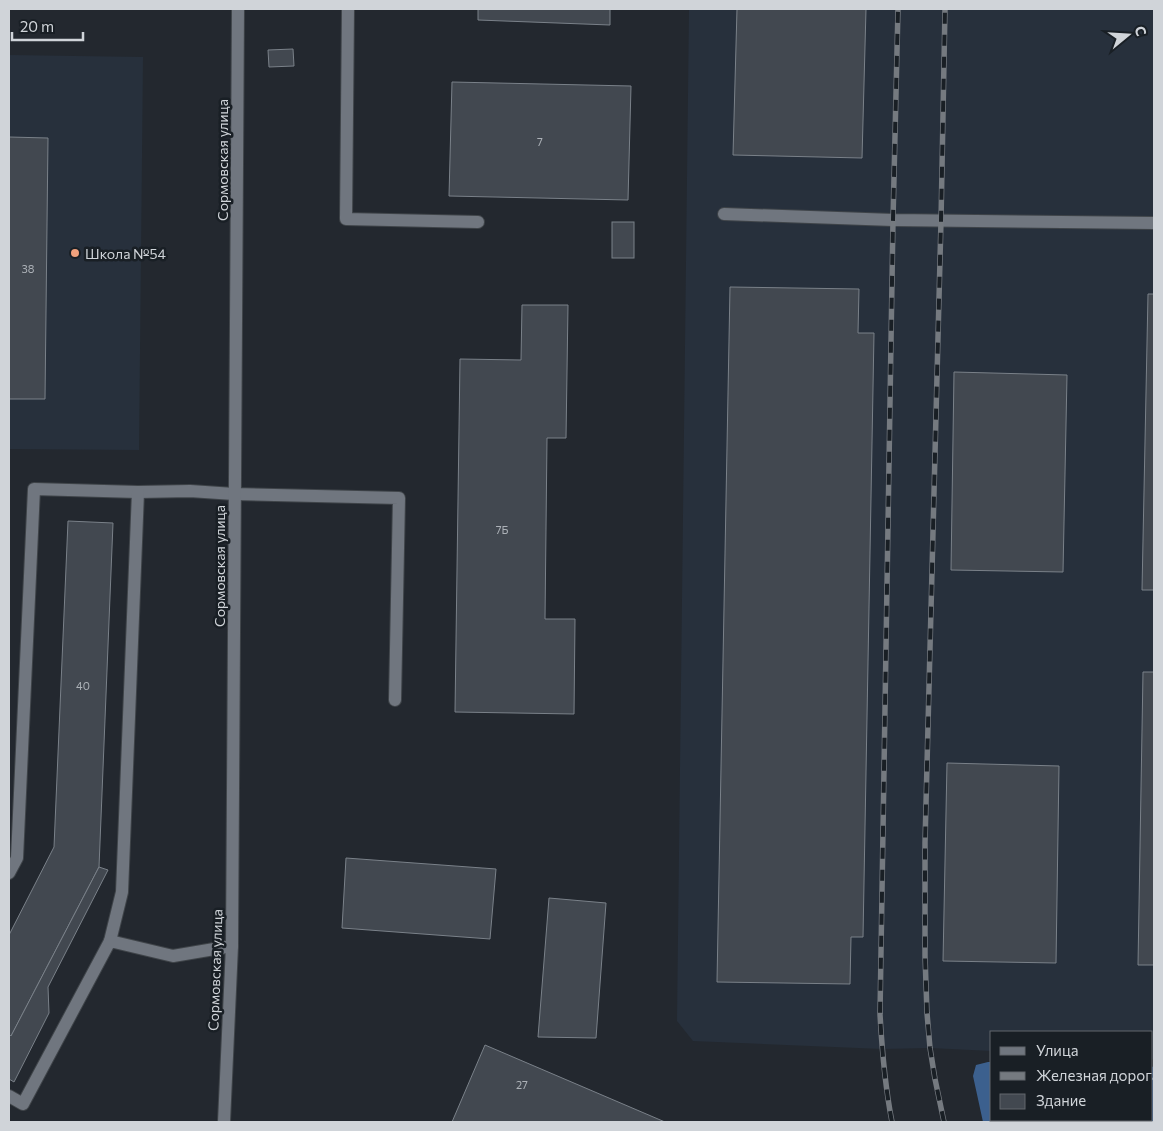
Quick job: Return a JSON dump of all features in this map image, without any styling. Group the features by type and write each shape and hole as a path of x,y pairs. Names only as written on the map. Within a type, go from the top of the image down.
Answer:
{"street":[{"name":"Сормовская улица","path":"224,1122 232,946 238,9"},
{"path":"348,9 346,219 478,222"},
{"path":"724,214 893,220 1154,224"},
{"path":"9,872 17,858 34,489 138,492 190,491 234,494 399,498 395,700"},
{"path":"9,1096 23,1104 110,941 122,892 138,492"},
{"path":"110,941 173,956 232,946"}],"shaded area":[{"path":"689,9 1154,9 1154,1059 1153,1031 990,1031 990,1051 930,1048 882,1049 693,1041 677,1021"},
{"name":"Школа №54","path":"9,55 143,57 139,450 9,449"},
{"path":"990,1062 990,1121 1153,1121 1154,1066 1154,1122 983,1122 973,1076 976,1065"}],"building":[{"path":"478,9 610,9 610,25 478,20"},
{"path":"737,9 866,9 862,158 733,155"},
{"path":"293,49 294,66 269,67 268,50"},
{"path":"452,82 631,86 628,200 449,196"},
{"name":"Школа №54","path":"9,137 48,138 45,399 9,399"},
{"path":"612,222 634,222 634,258 612,258"},
{"path":"730,287 859,289 858,333 874,333 863,937 851,937 850,984 717,982"},
{"path":"1148,294 1154,294 1154,590 1142,590"},
{"path":"522,305 568,305 566,438 547,438 545,619 575,619 574,714 455,712 460,359 521,360"},
{"path":"954,372 1067,375 1063,572 951,570"},
{"path":"68,521 113,523 99,867 11,1036 9,1034 9,935 54,847"},
{"path":"1143,672 1154,672 1154,965 1138,965"},
{"path":"947,763 1059,766 1056,963 943,961"},
{"path":"346,858 496,869 490,939 342,928"},
{"path":"99,867 108,870 48,987 49,1013 14,1082 9,1079 9,1034 11,1036"},
{"path":"549,898 606,903 596,1038 538,1037"},
{"path":"485,1045 665,1122 452,1122"}],"railway":[{"path":"892,1122 887,1095 880,1014 898,9"},
{"path":"944,1122 930,1048 927,1013 925,843 945,9"}],"place":[{"name":"Школа №54","path":"75,253"}]}
